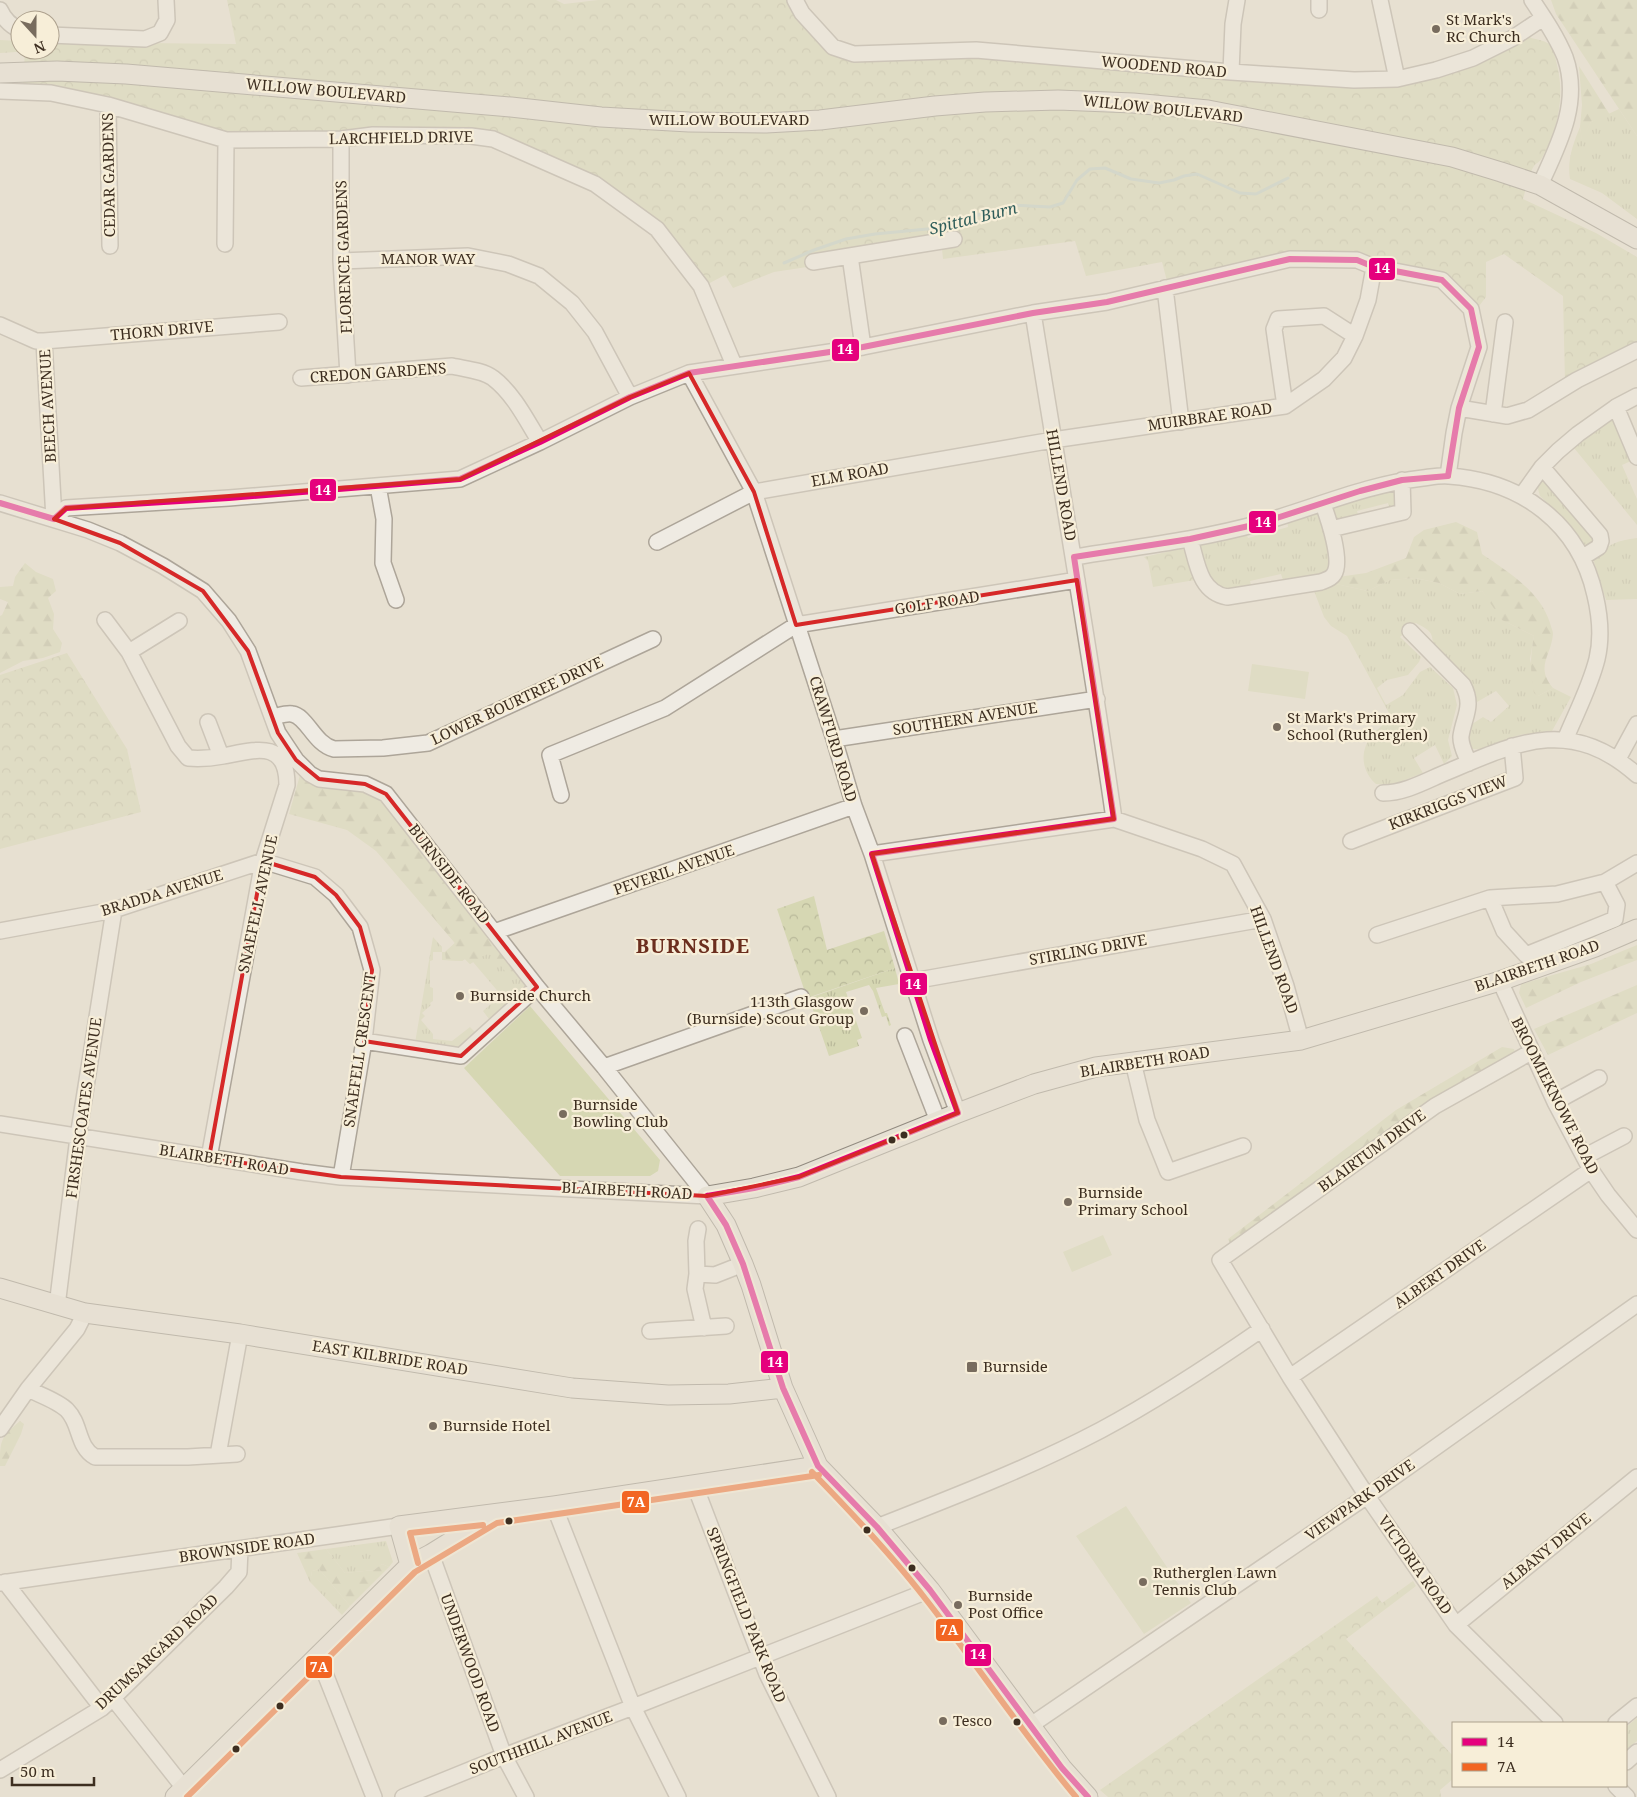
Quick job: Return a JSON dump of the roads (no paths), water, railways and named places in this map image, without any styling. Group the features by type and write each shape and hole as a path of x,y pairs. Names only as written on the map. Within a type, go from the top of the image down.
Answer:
{"main road":[{"name":"WILLOW BOULEVARD","path":"0,73 56,71 126,74 502,106 601,117 705,122 766,123 820,120 935,106 985,102 1058,100 1133,103 1208,110 1452,158 1540,185 1637,239"},
{"name":"BLAIRBETH ROAD","path":"707,1196 754,1188 799,1177 1034,1084 1096,1067 1302,1040 1500,981 1595,947 1637,929"},
{"name":"BURNSIDE ROAD","path":"707,1196 726,1226 743,1264 783,1388 818,1466"},
{"name":"EAST KILBRIDE ROAD","path":"0,1288 85,1313 240,1334 572,1388 668,1395 729,1394 783,1388"},
{"path":"818,1466 877,1527 930,1590 1062,1768 1088,1797"},
{"name":"BROWNSIDE ROAD","path":"399,1526 494,1515 818,1466"},
{"path":"179,1792 410,1565 494,1515"},
{"path":"399,1526 410,1565"}],"street":[{"path":"60,35 145,39 160,33 167,20 166,0"},
{"name":"WOODEND ROAD","path":"795,0 802,13 833,47 854,54 976,50 1231,72 1354,80 1397,79 1436,70 1473,58 1513,38 1544,18"},
{"path":"1231,72 1233,24 1237,0"},
{"path":"1380,0 1397,79"},
{"path":"1532,0 1564,54 1569,70 1572,92 1569,112 1558,146 1540,185"},
{"path":"0,10 10,23"},
{"name":"LARCHFIELD DRIVE","path":"0,91 51,93 108,105 226,140 341,139 373,135 471,136 493,139 595,184 657,229 701,286 734,365"},
{"name":"CEDAR GARDENS","path":"108,105 110,246"},
{"name":"FLORENCE GARDENS","path":"341,139 341,261 348,375"},
{"path":"225,244 226,140"},
{"path":"813,262 954,239"},
{"name":"MANOR WAY","path":"341,261 468,256 508,264 539,276 572,303 595,332 630,397"},
{"path":"850,256 863,347"},
{"path":"54,520 66,508 229,498 460,479 630,397 689,373 863,347 1033,313 1107,302 1290,259 1357,260 1374,267 1442,280 1472,309 1479,348 1459,408 1448,476"},
{"name":"MUIRBRAE ROAD","path":"1053,440 1285,406 1324,380 1344,358 1355,336 1368,300 1374,267"},
{"path":"1165,288 1181,422"},
{"name":"HILLEND ROAD","path":"1033,313 1097,699 1114,819 1202,849 1233,864 1263,920 1302,1040"},
{"path":"1285,406 1274,329 1278,319 1324,316 1355,336"},
{"name":"THORN DRIVE","path":"44,341 279,322"},
{"path":"1493,414 1505,322"},
{"name":"BEECH AVENUE","path":"0,325 36,341 44,341 54,520"},
{"path":"1459,408 1507,416 1528,410 1577,380 1637,350"},
{"name":"CREDON GARDENS","path":"301,378 452,366 475,371 492,378 509,394 540,442"},
{"name":"CRAWFURD ROAD","path":"689,373 754,492 854,806 914,981 931,1040 958,1113"},
{"path":"1522,496 1542,467 1558,451 1616,407 1637,396"},
{"path":"1616,407 1637,457"},
{"name":"ELM ROAD","path":"657,542 754,492 1053,440"},
{"path":"1542,467 1600,535 1601,541 1599,546 1583,557"},
{"path":"1074,557 1190,539 1258,524 1402,480 1448,476 1484,481 1522,496 1543,510 1555,521 1583,557 1593,585 1598,609 1600,634 1597,658 1591,679 1564,740"},
{"path":"1331,528 1403,512 1402,480"},
{"path":"378,486 384,519 383,563 396,600"},
{"name":"BURNSIDE ROAD","path":"0,503 88,530 120,543 164,566 203,591 229,621 248,651 272,717 284,744 296,760 310,774 320,779 365,784 386,794 537,987 707,1196"},
{"path":"1190,539 1204,583 1212,592 1226,597 1321,582 1330,578 1336,569 1331,528 1323,504"},
{"name":"GOLF ROAD","path":"796,625 1077,580"},
{"name":"SNAEFELL AVENUE","path":"105,620 129,652 178,746 188,758 221,756 263,749 272,752 282,760 286,773 287,785 263,861 209,1158"},
{"path":"129,652 179,621"},
{"path":"561,794 550,755 664,708 796,625"},
{"path":"1410,632 1463,685 1466,691 1468,706 1461,737 1469,763"},
{"name":"LOWER BOURTREE DRIVE","path":"272,717 290,713 296,715 301,718 320,741 334,749 383,748 428,743 653,638"},
{"name":"SOUTHERN AVENUE","path":"834,739 1097,699"},
{"path":"208,722 221,756"},
{"path":"1618,759 1637,724"},
{"path":"1382,793 1410,788 1512,746 1541,741 1564,740 1589,744 1618,759 1637,775"},
{"name":"KIRKRIGGS VIEW","path":"1351,841 1515,778 1512,746"},
{"name":"PEVERIL AVENUE","path":"494,932 854,806"},
{"path":"872,854 1114,819"},
{"name":"BRADDA AVENUE","path":"0,931 114,910 263,861"},
{"name":"SNAEFELL CRESCENT","path":"263,861 315,876 336,895 360,927 372,970 364,1041 341,1176"},
{"path":"1377,935 1490,898 1557,894 1605,882 1637,862"},
{"path":"1490,898 1504,931 1526,955 1614,919 1617,904 1605,882"},
{"name":"FIRSHESCOATES AVENUE","path":"57,1306 78,1137 114,910"},
{"name":"STIRLING DRIVE","path":"914,981 1263,920"},
{"name":"BROOMIEKNOWE ROAD","path":"1500,981 1555,1102 1587,1164 1608,1195 1637,1230"},
{"path":"364,1041 461,1056 537,987"},
{"path":"604,1067 801,996"},
{"path":"905,1036 938,1121"},
{"name":"BLAIRTUM DRIVE","path":"1220,1260 1435,1106 1528,1045"},
{"path":"1133,1062 1147,1120 1168,1172 1243,1146"},
{"path":"1555,1102 1599,1078"},
{"name":"BLAIRBETH ROAD","path":"0,1124 209,1158 341,1176 707,1196"},
{"name":"ALBERT DRIVE","path":"1290,1377 1624,1136"},
{"path":"698,1229 696,1241 696,1289 704,1328"},
{"name":"VICTORIA ROAD","path":"1220,1260 1290,1377 1367,1496 1456,1625 1553,1722"},
{"path":"697,1274 714,1275 743,1264"},
{"name":"VIEWPARK DRIVE","path":"1031,1726 1367,1496 1637,1304"},
{"path":"0,1429 28,1389 77,1329 85,1313"},
{"path":"650,1331 726,1326"},
{"path":"877,1527 990,1482 1101,1430 1201,1371 1262,1329"},
{"path":"218,1455 240,1334"},
{"path":"28,1389 67,1410 73,1418 85,1448 89,1454 95,1457 188,1457 237,1454"},
{"name":"ALBANY DRIVE","path":"1456,1625 1637,1477"},
{"name":"SPRINGFIELD PARK ROAD","path":"695,1486 767,1674 828,1797"},
{"path":"554,1506 633,1708 678,1797"},
{"name":"BROWNSIDE ROAD","path":"2,1582 399,1526"},
{"name":"DRUMSARGARD ROAD","path":"3,1762 107,1703 226,1587 238,1572 240,1548"},
{"name":"UNDERWOOD ROAD","path":"431,1554 504,1756 526,1797"},
{"path":"2,1582 107,1703 179,1792"},
{"name":"SOUTHHILL AVENUE","path":"403,1797 930,1590"},
{"path":"318,1656 374,1797"},
{"path":"1617,1722 1637,1706"},
{"path":"1627,1761 1637,1752"},
{"path":"1617,1787 1627,1797"}],"waterway":[{"name":"Spittal Burn","path":"784,263 846,239 875,234 948,227 983,213 1013,205 1050,207 1063,203 1077,180 1090,169 1105,168 1131,179 1159,183 1197,174 1240,193 1256,194 1288,178"}],"place":[{"name":"St Mark's RC Church","path":"1436,29"},
{"name":"St Mark's Primary School (Rutherglen)","path":"1277,727"},
{"name":"Burnside Church","path":"460,996"},
{"name":"113th Glasgow (Burnside) Scout Group","path":"864,1011"},
{"name":"Burnside Bowling Club","path":"563,1114"},
{"name":"Burnside Primary School","path":"1068,1202"},
{"name":"Burnside","path":"972,1367"},
{"name":"Burnside Hotel","path":"433,1426"},
{"name":"Rutherglen Lawn Tennis Club","path":"1143,1582"},
{"name":"Burnside Post Office","path":"958,1605"},
{"name":"Tesco","path":"943,1721"}],"district":[{"name":"BURNSIDE","path":"693,946"}]}
